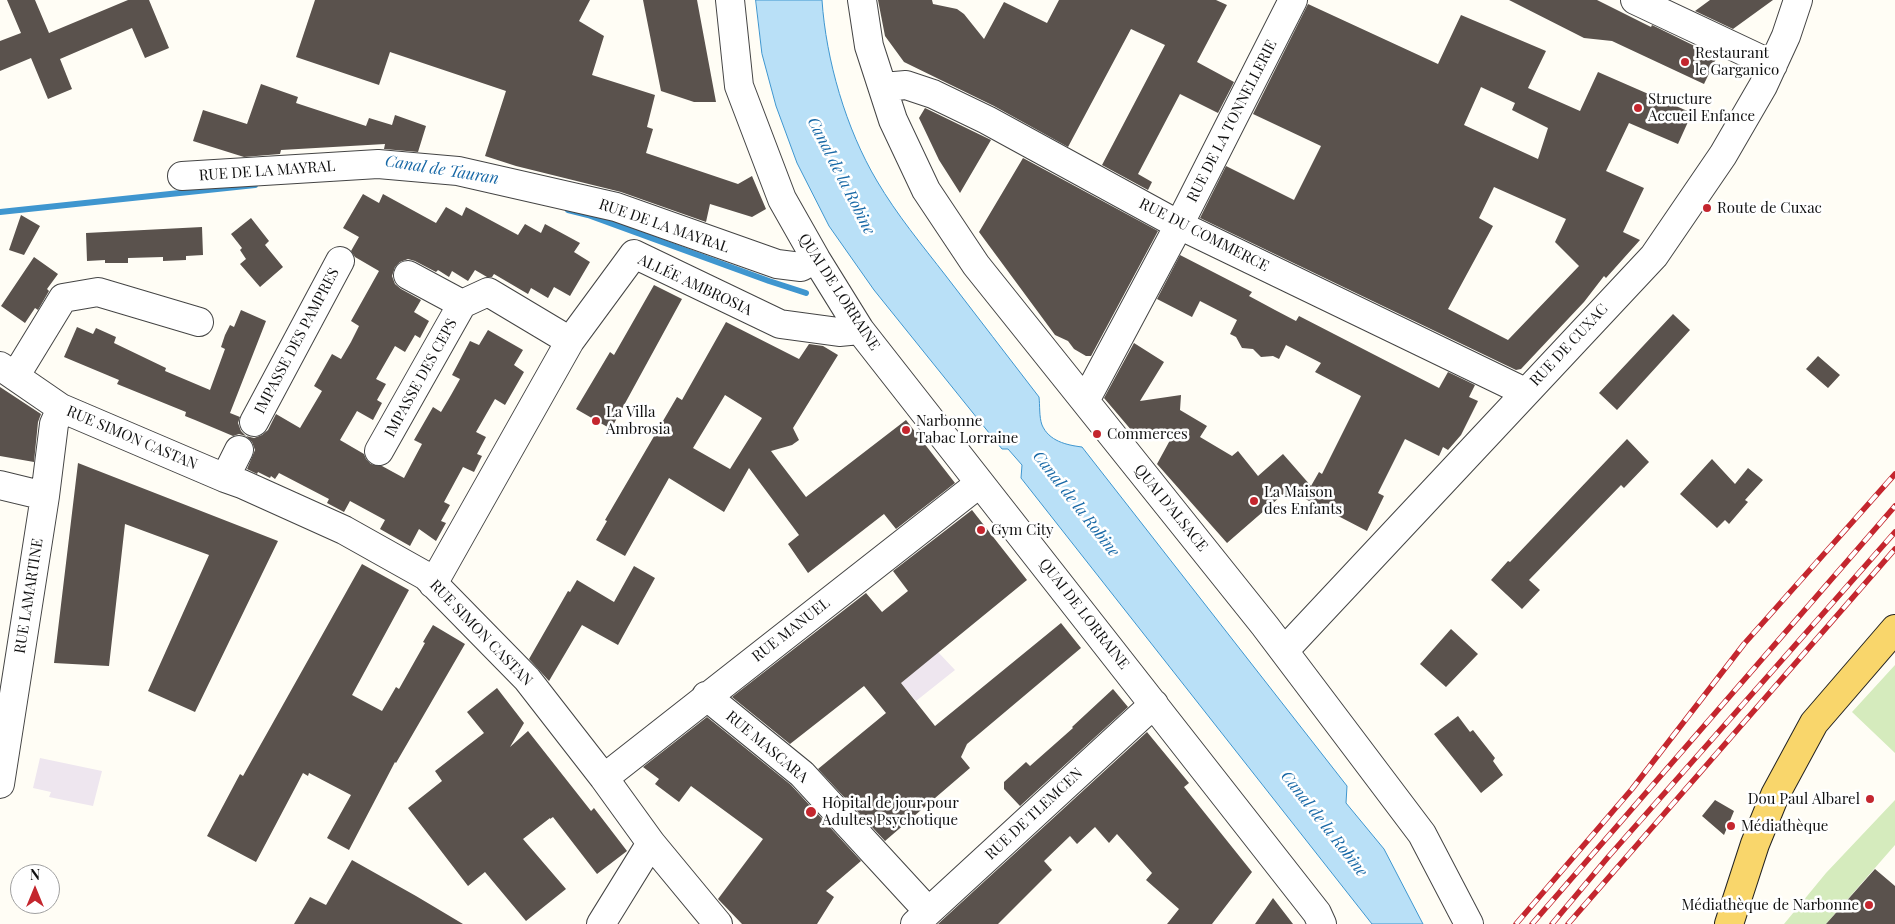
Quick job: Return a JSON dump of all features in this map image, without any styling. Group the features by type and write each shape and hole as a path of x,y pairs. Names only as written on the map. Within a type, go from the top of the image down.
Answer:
{"main road":[{"path":"1728,924 1755,844 1775,795 1814,723 1895,629"}],"street":[{"name":"QUAI DE LORRAINE","path":"730,0 739,86 782,199 860,330 1317,913 1322,924"},
{"name":"QUAI D'ALSACE","path":"862,0 869,46 893,120 926,190 976,265 1284,651 1422,834 1469,924"},
{"name":"RUE DE LA TONNELLERIE","path":"1085,401 1179,225 1294,0"},
{"path":"1635,0 1773,65"},
{"name":"RUE DE CUXAC","path":"1284,651 1528,388 1654,256 1723,155 1764,86 1786,36 1798,0"},
{"name":"RUE DU COMMERCE","path":"883,87 906,85 933,94 988,120 1179,225 1528,388"},
{"name":"RUE DE LA MAYRAL","path":"182,176 378,164 458,171 616,206 777,264 800,267 816,259"},
{"name":"ALLÉE AMBROSIA","path":"433,584 570,342 634,254 780,324 839,332 860,330"},
{"name":"IMPASSE DES PAMPRES","path":"254,422 340,261"},
{"path":"408,276 462,304 488,292 570,342"},
{"path":"8,370 63,298 98,292 199,322"},
{"name":"IMPASSE DES CEPS","path":"380,451 462,304"},
{"name":"RUE SIMON CASTAN","path":"8,370 62,408 242,484 344,530 426,576 527,679 604,778 650,842 718,924"},
{"name":"RUE LAMARTINE","path":"0,784 10,646 45,496 54,424 62,408"},
{"path":"225,478 239,450"},
{"name":"RUE MANUEL","path":"604,778 706,696 980,483"},
{"path":"0,486 45,496"},
{"name":"RUE MASCARA","path":"706,696 802,774 922,918"},
{"name":"RUE DE TLEMCEN","path":"922,918 1154,704"},
{"path":"601,924 650,842"}],"shaded area":[{"path":"938,652 955,670 916,701 901,683"},
{"path":"40,758 102,771 93,806 49,797 51,792 33,788"}],"green space":[{"path":"1895,665 1895,753 1852,712"},
{"path":"1895,800 1895,845 1826,924 1784,924 1826,873"}],"water":[{"name":"Canal de la Robine","path":"756,0 822,0 828,46 839,94 866,161 885,194 910,230 1039,397 1040,418 1045,430 1059,441 1082,447 1347,786 1346,803 1384,849 1423,924 1372,924 1021,478 1022,465 1008,449 1002,449 874,290 829,226 797,163 776,106 762,54"}],"building":[{"path":"7,0 35,0 49,33 128,0 149,0 169,48 145,58 132,28 60,59 72,89 48,99 31,58 0,71 0,41 21,33"},
{"path":"315,0 590,0 579,21 604,36 592,75 655,95 647,127 653,129 646,153 738,184 752,176 766,209 752,217 710,204 706,222 621,192 516,166 485,156 506,91 390,52 379,85 296,57"},
{"path":"643,0 697,0 716,102 694,102 661,91"},
{"path":"878,0 932,0 933,4 957,9 964,14 984,39 1004,2 1047,23 1059,0 1216,0 1227,5 1197,62 1234,82 1218,113 1180,94 1138,174 1152,182 1148,190 1102,165 1165,45 1131,29 1068,147 994,106 904,62 885,36"},
{"path":"1509,0 1597,0 1717,57 1704,84 1612,41 1584,38"},
{"path":"1710,0 1773,0 1733,29 1695,11"},
{"path":"1308,4 1438,64 1461,15 1546,51 1528,88 1580,111 1598,72 1692,113 1678,144 1629,123 1606,171 1644,188 1623,232 1640,240 1606,278 1604,276 1584,302 1521,369 1516,370 1200,218 1226,166 1294,200 1321,146 1253,114","holes":["1481,87 1515,103 1512,110 1548,128 1538,159 1464,125","1494,187 1566,219 1555,242 1579,266 1508,340 1448,309 1493,226 1479,218"]},
{"path":"261,84 298,97 296,103 366,126 369,118 392,125 395,115 426,126 418,152 384,149 385,144 281,150 280,154 244,157 193,141 203,110 247,124"},
{"path":"925,108 991,140 960,193 939,160 919,118"},
{"path":"1023,158 1158,231 1091,356 1086,356 1074,349 1068,341 1055,335 979,232"},
{"path":"363,194 379,203 383,194 436,223 446,207 462,216 466,207 518,235 525,224 541,233 545,224 580,243 574,252 590,262 570,296 554,287 548,298 531,288 528,294 494,274 492,277 487,277 475,270 468,281 452,271 449,277 438,270 436,272 408,259 400,262 395,267 392,276 395,284 421,300 414,312 429,321 420,338 415,335 405,352 395,346 376,379 386,384 377,400 382,403 373,420 357,411 340,440 364,454 371,464 382,466 404,478 422,444 414,440 433,407 441,412 460,379 452,375 470,341 479,345 488,330 523,350 514,365 524,372 505,405 495,399 476,432 486,437 477,454 482,456 474,472 463,467 444,502 450,505 441,521 446,523 436,541 419,529 410,546 380,529 385,520 350,501 344,512 327,503 329,499 279,473 275,479 247,469 255,450 252,442 246,436 254,438 262,435 268,430 276,414 300,428 322,391 314,386 332,354 341,359 359,326 351,321 379,271 355,257 351,251 359,237 343,228"},
{"path":"21,215 40,226 24,255 9,250"},
{"path":"251,218 269,241 265,245 283,267 260,287 240,264 246,259 240,250 242,248 231,234"},
{"path":"202,227 203,255 186,256 186,260 163,261 163,257 128,258 128,263 105,263 105,260 87,261 86,233"},
{"path":"1180,255 1252,292 1249,296 1296,321 1299,316 1439,388 1448,372 1475,385 1469,397 1478,401 1461,435 1448,450 1443,447 1439,456 1405,439 1378,493 1384,496 1367,531 1288,490 1227,543 1157,464 1175,431 1138,438 1104,398 1134,343 1164,362 1140,401 1181,395 1180,410 1207,426 1200,437 1232,456 1238,451 1258,476 1283,454 1311,486 1319,472 1322,474 1361,396 1315,372 1321,363 1286,345 1279,359 1273,356 1261,357 1253,349 1242,348 1236,337 1230,334 1237,320 1200,301 1192,317 1157,299"},
{"path":"34,257 58,274 47,289 49,291 38,310 35,308 25,323 1,306"},
{"path":"654,285 682,299 611,429 576,409 610,352 614,355"},
{"path":"241,310 266,321 230,413 240,417 238,423 241,431 246,436 239,434 233,436 185,416 186,412 117,384 119,380 64,357 77,327 93,334 96,328 116,337 114,343 166,368 165,371 210,390 225,349 221,347 225,335 230,325 234,327"},
{"path":"1673,314 1690,330 1617,410 1599,393"},
{"path":"726,322 799,359 809,344 823,346 838,355 793,428 799,440 792,445 771,451 806,497 906,420 955,483 896,529 884,514 808,573 788,544 799,535 749,468 724,512 669,478 625,556 596,540 607,521 605,520 677,397 682,400","holes":["725,395 762,418 730,469 693,448"]},
{"path":"1818,356 1840,375 1828,388 1806,369"},
{"path":"0,387 41,414 38,422 34,462 0,456"},
{"path":"1627,439 1649,462 1624,488 1621,485 1529,580 1540,590 1522,609 1491,580"},
{"path":"1712,459 1735,484 1748,468 1763,480 1745,500 1748,502 1729,524 1725,520 1717,528 1680,494"},
{"path":"78,463 278,541 195,712 148,691 209,555 125,524 109,666 54,663"},
{"path":"972,510 1027,580 901,683 935,726 1061,623 1081,648 967,744 961,757 970,768 885,841 818,769 886,713 864,686 790,744 732,697 866,593 882,612 908,591 893,571"},
{"path":"362,564 409,590 352,695 382,711 396,687 399,689 433,625 465,644 395,762 349,850 327,838 351,795 309,773 308,776 303,773 256,862 207,836 240,774 243,776"},
{"path":"634,566 655,578 618,645 582,625 549,681 529,659 568,591 570,592 577,580 614,602"},
{"path":"1451,629 1478,654 1446,687 1420,664"},
{"path":"497,688 524,723 510,747 528,731 591,811 594,808 627,851 597,874 553,817 550,818 523,839 566,889 526,921 485,872 468,886 408,808 442,781 435,771 484,733 467,712"},
{"path":"1113,689 1128,707 1020,806 1004,789 1004,782 1026,762 1030,766"},
{"path":"1458,716 1470,732 1473,730 1495,758 1493,761 1503,775 1481,793 1434,734"},
{"path":"707,717 791,785 861,861 826,891 834,897 817,924 742,924 718,899 763,839 691,786 679,802 655,784 659,779 643,767"},
{"path":"1147,732 1189,783 1184,787 1252,872 1212,924 1167,924 1179,909 1146,880 1152,873 1117,834 1109,843 1095,827 1077,844 1070,836 1044,861 1052,870 998,924 938,924"},
{"path":"1715,800 1734,811 1724,835 1702,816"},
{"path":"352,860 463,924 294,924 310,897 326,905"},
{"name":"Médiathèque de Narbonne","path":"1875,869 1895,886 1895,924 1826,924"},
{"path":"1273,898 1293,924 1255,924"}],"waterway":[{"name":"Canal de Tauran","path":"0,212 255,185"},
{"name":"Canal de Tauran","path":"568,210 588,215 806,293"}],"railway":[{"path":"1516,924 1632,789 1744,644 1895,474"},
{"path":"1532,924 1895,506"},
{"path":"1552,924 1609,856 1895,532"},
{"path":"1568,924 1895,549"}],"place":[{"name":"Restaurant le Garganico","path":"1685,62"},
{"name":"Structure Accueil Enfance","path":"1638,108"},
{"name":"Route de Cuxac","path":"1707,208"},
{"name":"La Villa Ambrosia","path":"596,421"},
{"name":"Narbonne Tabac Lorraine","path":"906,430"},
{"name":"Commerces","path":"1097,434"},
{"name":"La Maison des Enfants","path":"1254,501"},
{"name":"Gym City","path":"981,530"},
{"name":"Dou Paul Albarel","path":"1870,799"},
{"name":"Hôpital de jour pour Adultes Psychotique","path":"811,812"},
{"name":"Médiathèque","path":"1731,826"},
{"name":"Médiathèque de Narbonne","path":"1869,905"}]}
